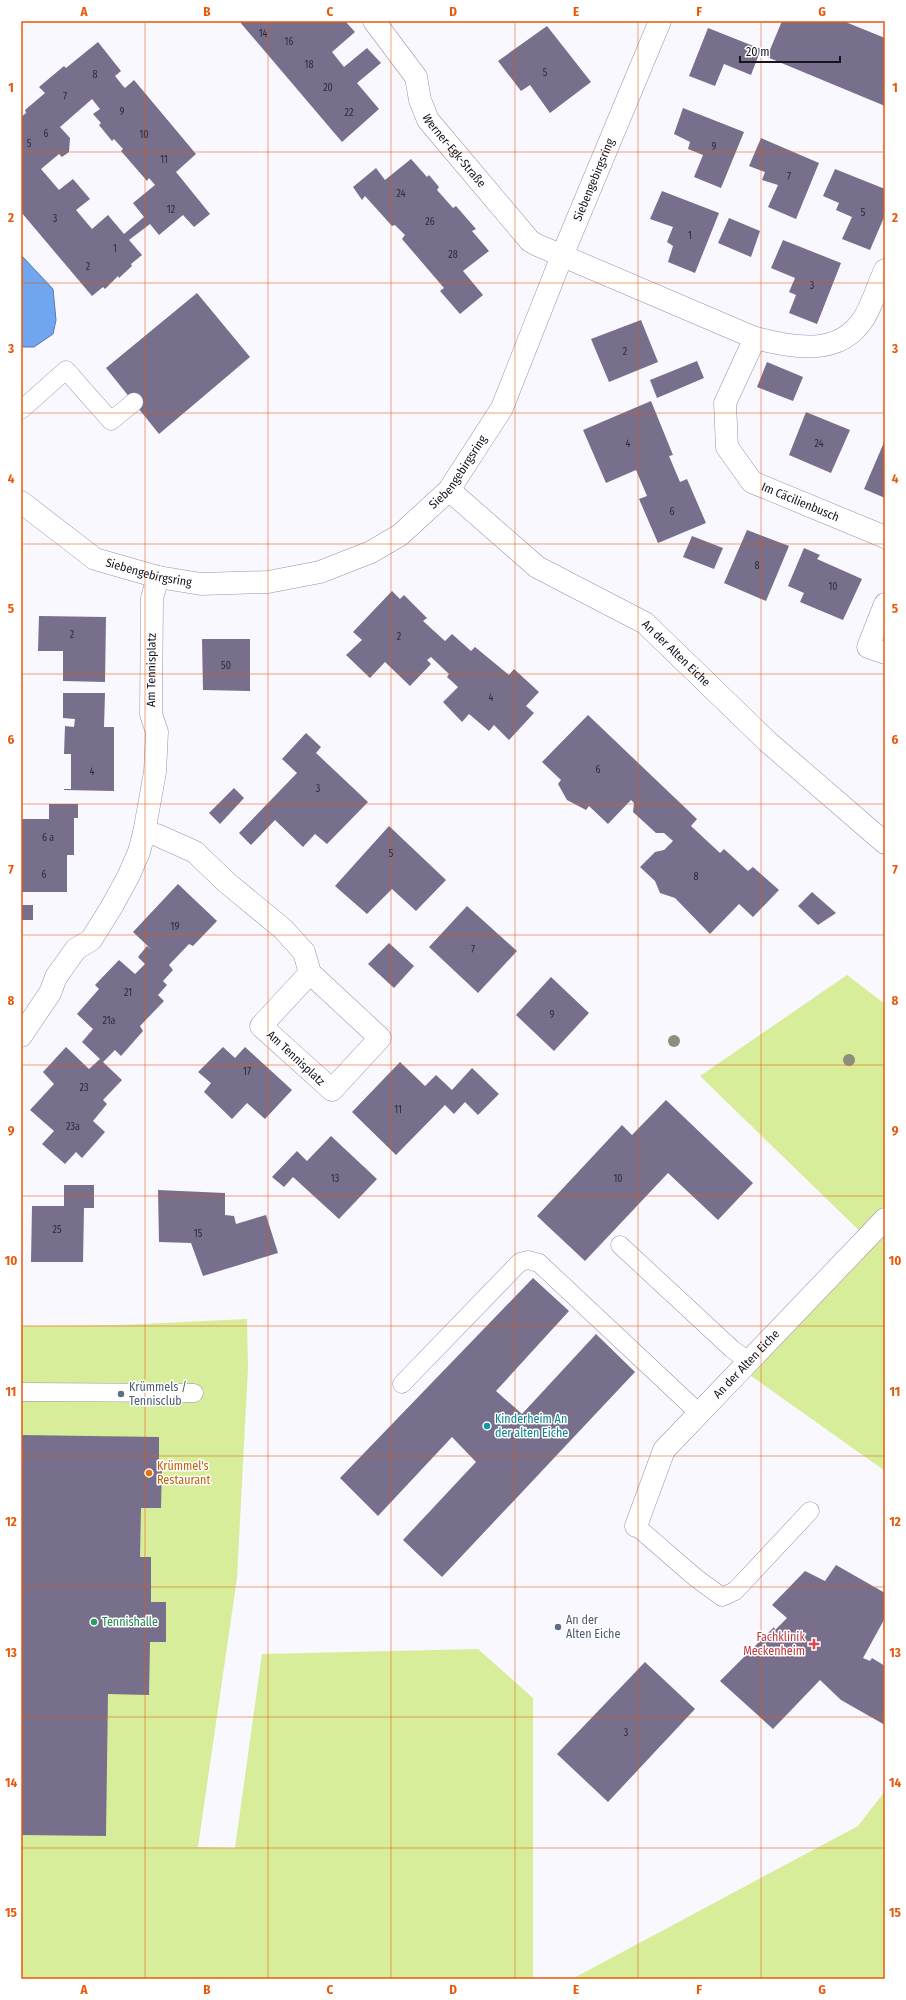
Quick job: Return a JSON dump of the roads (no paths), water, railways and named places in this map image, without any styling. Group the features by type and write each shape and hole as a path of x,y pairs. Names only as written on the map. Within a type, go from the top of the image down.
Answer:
{"street":[{"name":"Werner-Egk-Straße","path":"374,21 416,77 420,100 428,120 530,241 562,256"},
{"name":"Siebengebirgsring","path":"21,502 96,559 158,577 202,584 268,582 320,572 371,552 400,534 449,490 502,408 562,256 660,21"},
{"path":"562,256 755,338 790,347 819,347 847,337 863,318 885,270"},
{"name":"Im Cäcilienbusch","path":"755,338 726,403 727,447 752,482 885,537"},
{"name":"An der Alten Eiche","path":"449,490 537,567 645,623 768,742 885,843"},
{"name":"Am Tennisplatz","path":"21,1036 50,993 56,977 76,949 90,940 111,908 128,877 139,852 155,772 157,732 151,714 152,598 158,577"},
{"path":"885,604 868,646 885,652"},
{"path":"144,833 157,835 196,852 226,882 283,929 304,952 310,973"},
{"name":"Am Tennisplatz","path":"310,973 380,1038 332,1090 261,1026 310,973"},
{"name":"An der Alten Eiche","path":"636,1526 664,1450 885,1219"}],"lane":[{"path":"21,410 66,370 111,421 134,402"},
{"path":"620,1244 732,1349 748,1361"},
{"path":"402,1384 520,1262 528,1260 539,1264 699,1413"},
{"path":"21,1392 194,1393"},
{"path":"636,1526 696,1578 722,1597 735,1591 810,1511"}],"water":[{"path":"21,255 53,289 56,320 53,334 34,347 21,347"}],"place":[{"name":"Krümmels / Tennisclub","path":"121,1394"},
{"name":"Kinderheim An der alten Eiche","path":"487,1426"},
{"name":"Krümmel's Restaurant","path":"149,1473"},
{"name":"Tennishalle","path":"94,1622"},
{"name":"An der Alten Eiche","path":"558,1627"},
{"name":"Fachklinik Meckenheim","path":"814,1644"}]}
